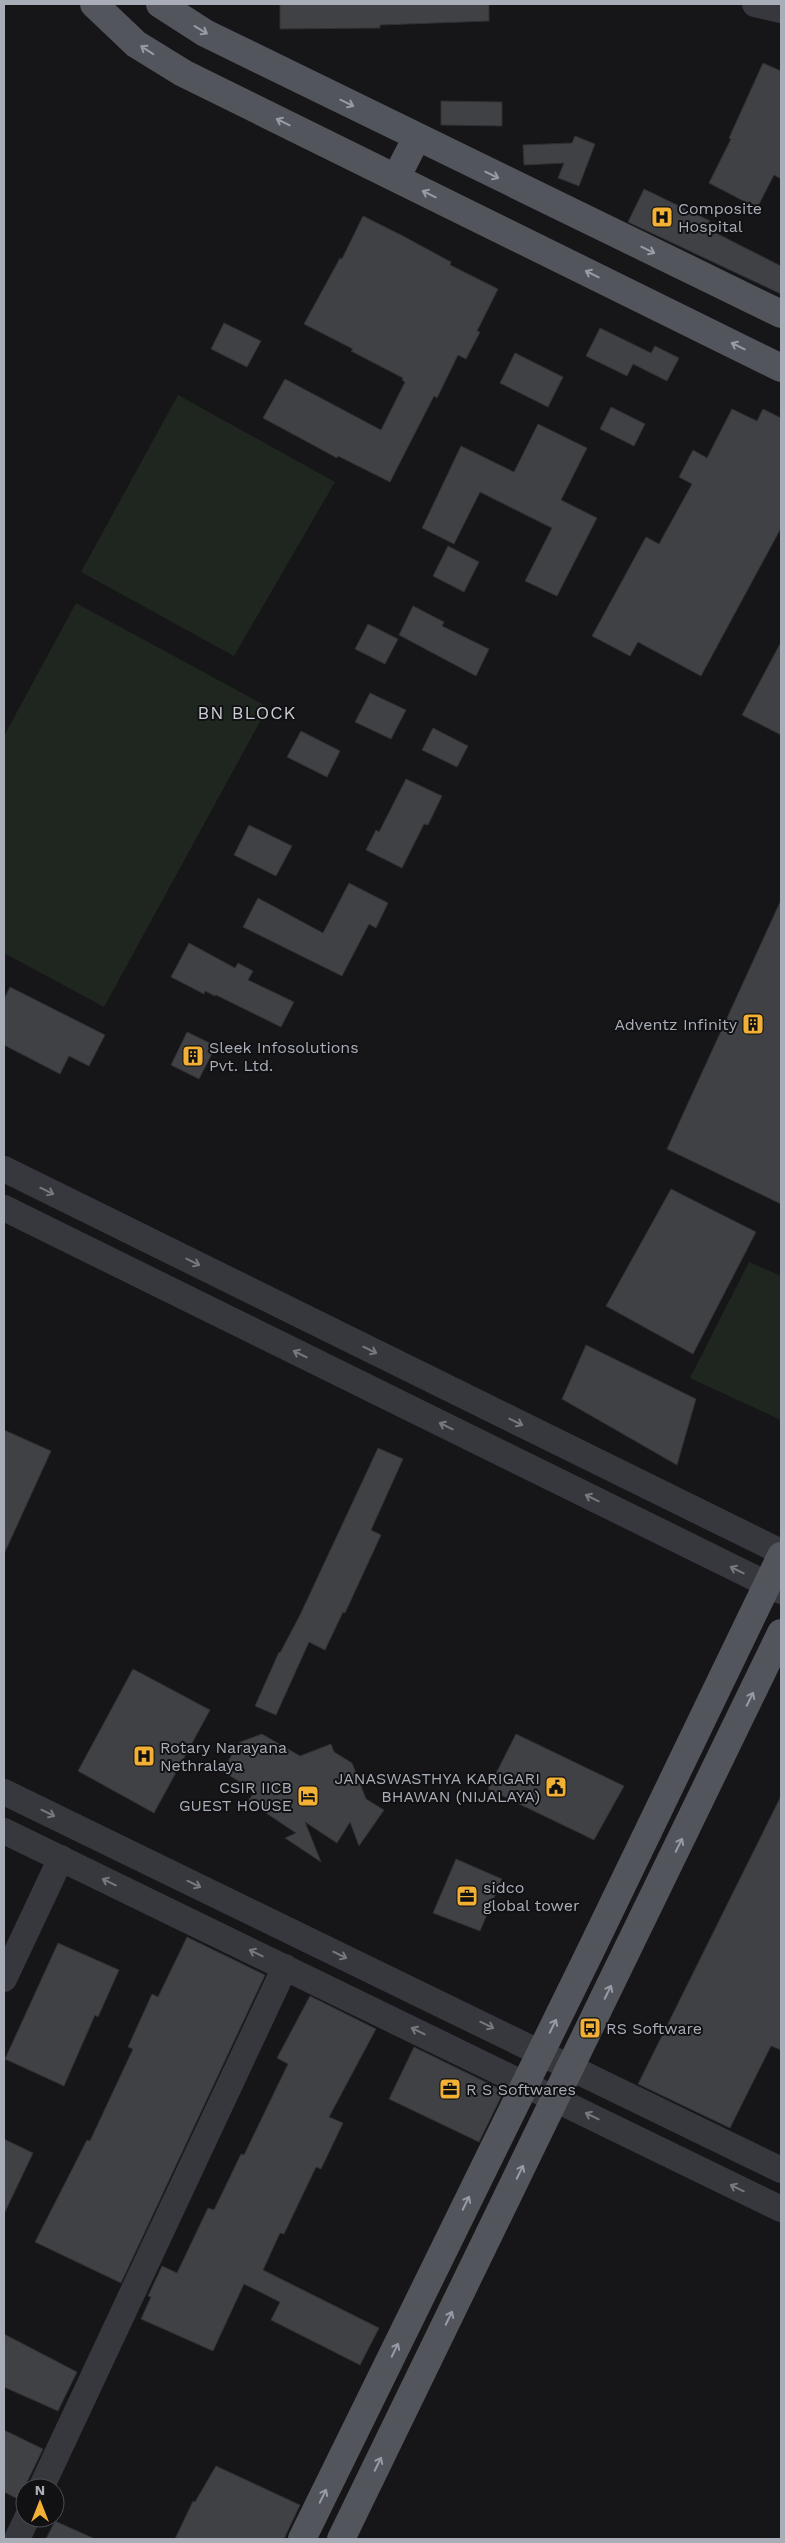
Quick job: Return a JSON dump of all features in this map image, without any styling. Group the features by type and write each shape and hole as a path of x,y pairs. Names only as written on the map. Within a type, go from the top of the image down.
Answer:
{"main road":[{"path":"94,4 136,44 183,73 781,368"},
{"path":"160,4 205,33 781,314"},
{"path":"396,178 417,137"},
{"path":"302,2539 524,2083 774,1588 781,1554"},
{"path":"341,2539 781,1633"},
{"path":"358,2424 390,2438"}],"street":[{"path":"755,4 781,10"},
{"path":"4,1169 781,1554"},
{"path":"4,1208 774,1588"},
{"path":"8,1803 541,2052 781,2170"},
{"path":"4,1831 781,2209"},
{"path":"4,1980 61,1858"},
{"path":"46,2478 286,1967"}],"shaded area":[{"path":"178,395 335,482 234,656 81,572"},
{"path":"76,603 268,707 104,1007 4,953 4,736"},
{"path":"749,1262 781,1276 781,1420 690,1378"}],"building":[{"path":"280,4 489,4 489,21 380,25 380,28 280,29"},
{"path":"763,63 781,71 781,179 774,175 757,208 709,183 731,139 729,138"},
{"path":"441,101 502,102 502,126 441,125"},
{"path":"575,136 595,144 579,186 558,178 564,163 524,165 523,145 572,143"},
{"path":"644,189 710,221 706,228 781,266 781,294 628,222"},
{"path":"363,216 451,262 450,265 498,289 477,331 480,332 466,359 458,355 437,398 434,396 390,482 338,456 337,458 263,418 285,379 381,430 405,382 402,380 403,378 351,351 353,349 304,324 340,258 342,259"},
{"path":"224,323 261,341 247,367 211,349"},
{"path":"600,328 651,353 655,346 679,358 667,381 633,364 627,376 586,356"},
{"path":"515,353 563,377 548,407 500,383"},
{"path":"611,407 645,424 634,446 600,429"},
{"path":"732,409 757,421 763,409 781,418 781,528 701,676 638,642 630,656 592,636 646,537 659,544 692,484 679,477 693,450 707,458"},
{"path":"538,424 587,448 561,500 597,518 557,596 525,581 552,528 480,492 454,544 422,528 461,446 514,472"},
{"path":"448,546 479,562 464,592 433,576"},
{"path":"413,606 444,622 442,626 489,649 476,676 399,635"},
{"path":"368,624 398,639 385,664 355,649"},
{"path":"781,642 781,735 742,715"},
{"path":"370,693 406,710 391,739 355,722"},
{"path":"433,728 468,746 457,767 422,750"},
{"path":"301,731 340,751 327,777 287,757"},
{"path":"406,779 442,796 428,825 424,824 402,868 366,850 376,830 379,832"},
{"path":"249,825 292,846 276,876 234,855"},
{"path":"349,883 388,903 376,928 369,924 342,976 243,927 258,898 323,933"},
{"name":"Adventz Infinity","path":"781,900 781,1204 667,1149"},
{"path":"189,943 235,968 238,963 253,971 248,980 294,1002 281,1027 216,995 205,991 204,994 171,977"},
{"path":"10,987 105,1035 89,1066 69,1056 60,1074 4,1045 4,999"},
{"name":"Sleek Infosolutions Pvt. Ltd.","path":"187,1032 216,1046 199,1079 171,1065"},
{"path":"671,1189 756,1232 693,1354 606,1306"},
{"path":"586,1345 696,1399 677,1465 562,1399"},
{"path":"4,1430 51,1451 4,1554"},
{"path":"378,1448 403,1459 371,1530 381,1535 345,1613 343,1612 325,1650 309,1642 276,1715 255,1706 279,1652 300,1615"},
{"path":"133,1669 210,1710 154,1813 78,1771"},
{"name":"CSIR IICB GUEST HOUSE","path":"262,1734 300,1756 331,1744 334,1752 352,1763 366,1799 384,1810 359,1846 350,1822 337,1843 305,1822 321,1862 285,1838 296,1833 248,1801 255,1791 222,1771 240,1742"},
{"name":"JANASWASTHYA KARIGARI BHAWAN (NIJALAYA)","path":"516,1734 624,1786 594,1840 488,1789"},
{"path":"781,1796 781,2050 771,2046 730,2128 638,2084"},
{"name":"sidco global tower","path":"456,1859 502,1879 480,1931 433,1913"},
{"path":"187,1937 265,1975 121,2283 35,2242 87,2140 90,2141 133,2049 128,2047 152,1994 158,1997"},
{"path":"58,1943 119,1970 98,2017 95,2015 64,2086 5,2059"},
{"path":"310,1996 376,2029 329,2117 343,2123 321,2169 316,2167 284,2234 280,2233 263,2270 379,2328 360,2365 271,2320 280,2302 244,2284 213,2351 141,2319 151,2297 148,2296 162,2266 177,2273 208,2208 214,2210 241,2154 244,2155 288,2064 277,2058"},
{"name":"R S Softwares","path":"414,2047 504,2091 479,2142 389,2099"},
{"path":"4,2139 33,2153 4,2214"},
{"path":"4,2334 77,2372 58,2411 4,2387"},
{"path":"4,2430 43,2449 29,2478 15,2478 15,2498 4,2492"},
{"path":"216,2466 300,2505 284,2539 175,2539 193,2501 195,2502"},
{"path":"65,2526 95,2539 46,2539 52,2528 65,2528"}],"place":[{"name":"Composite Hospital","path":"662,217"},
{"name":"Adventz Infinity","path":"753,1024"},
{"name":"Sleek Infosolutions Pvt. Ltd.","path":"193,1056"},
{"name":"Rotary Narayana Nethralaya","path":"144,1756"},
{"name":"JANASWASTHYA KARIGARI BHAWAN (NIJALAYA)","path":"556,1787"},
{"name":"CSIR IICB GUEST HOUSE","path":"308,1796"},
{"name":"sidco global tower","path":"467,1896"},
{"name":"RS Software","path":"590,2028"},
{"name":"R S Softwares","path":"450,2089"}],"district":[{"name":"BN BLOCK","path":"247,713"}]}
